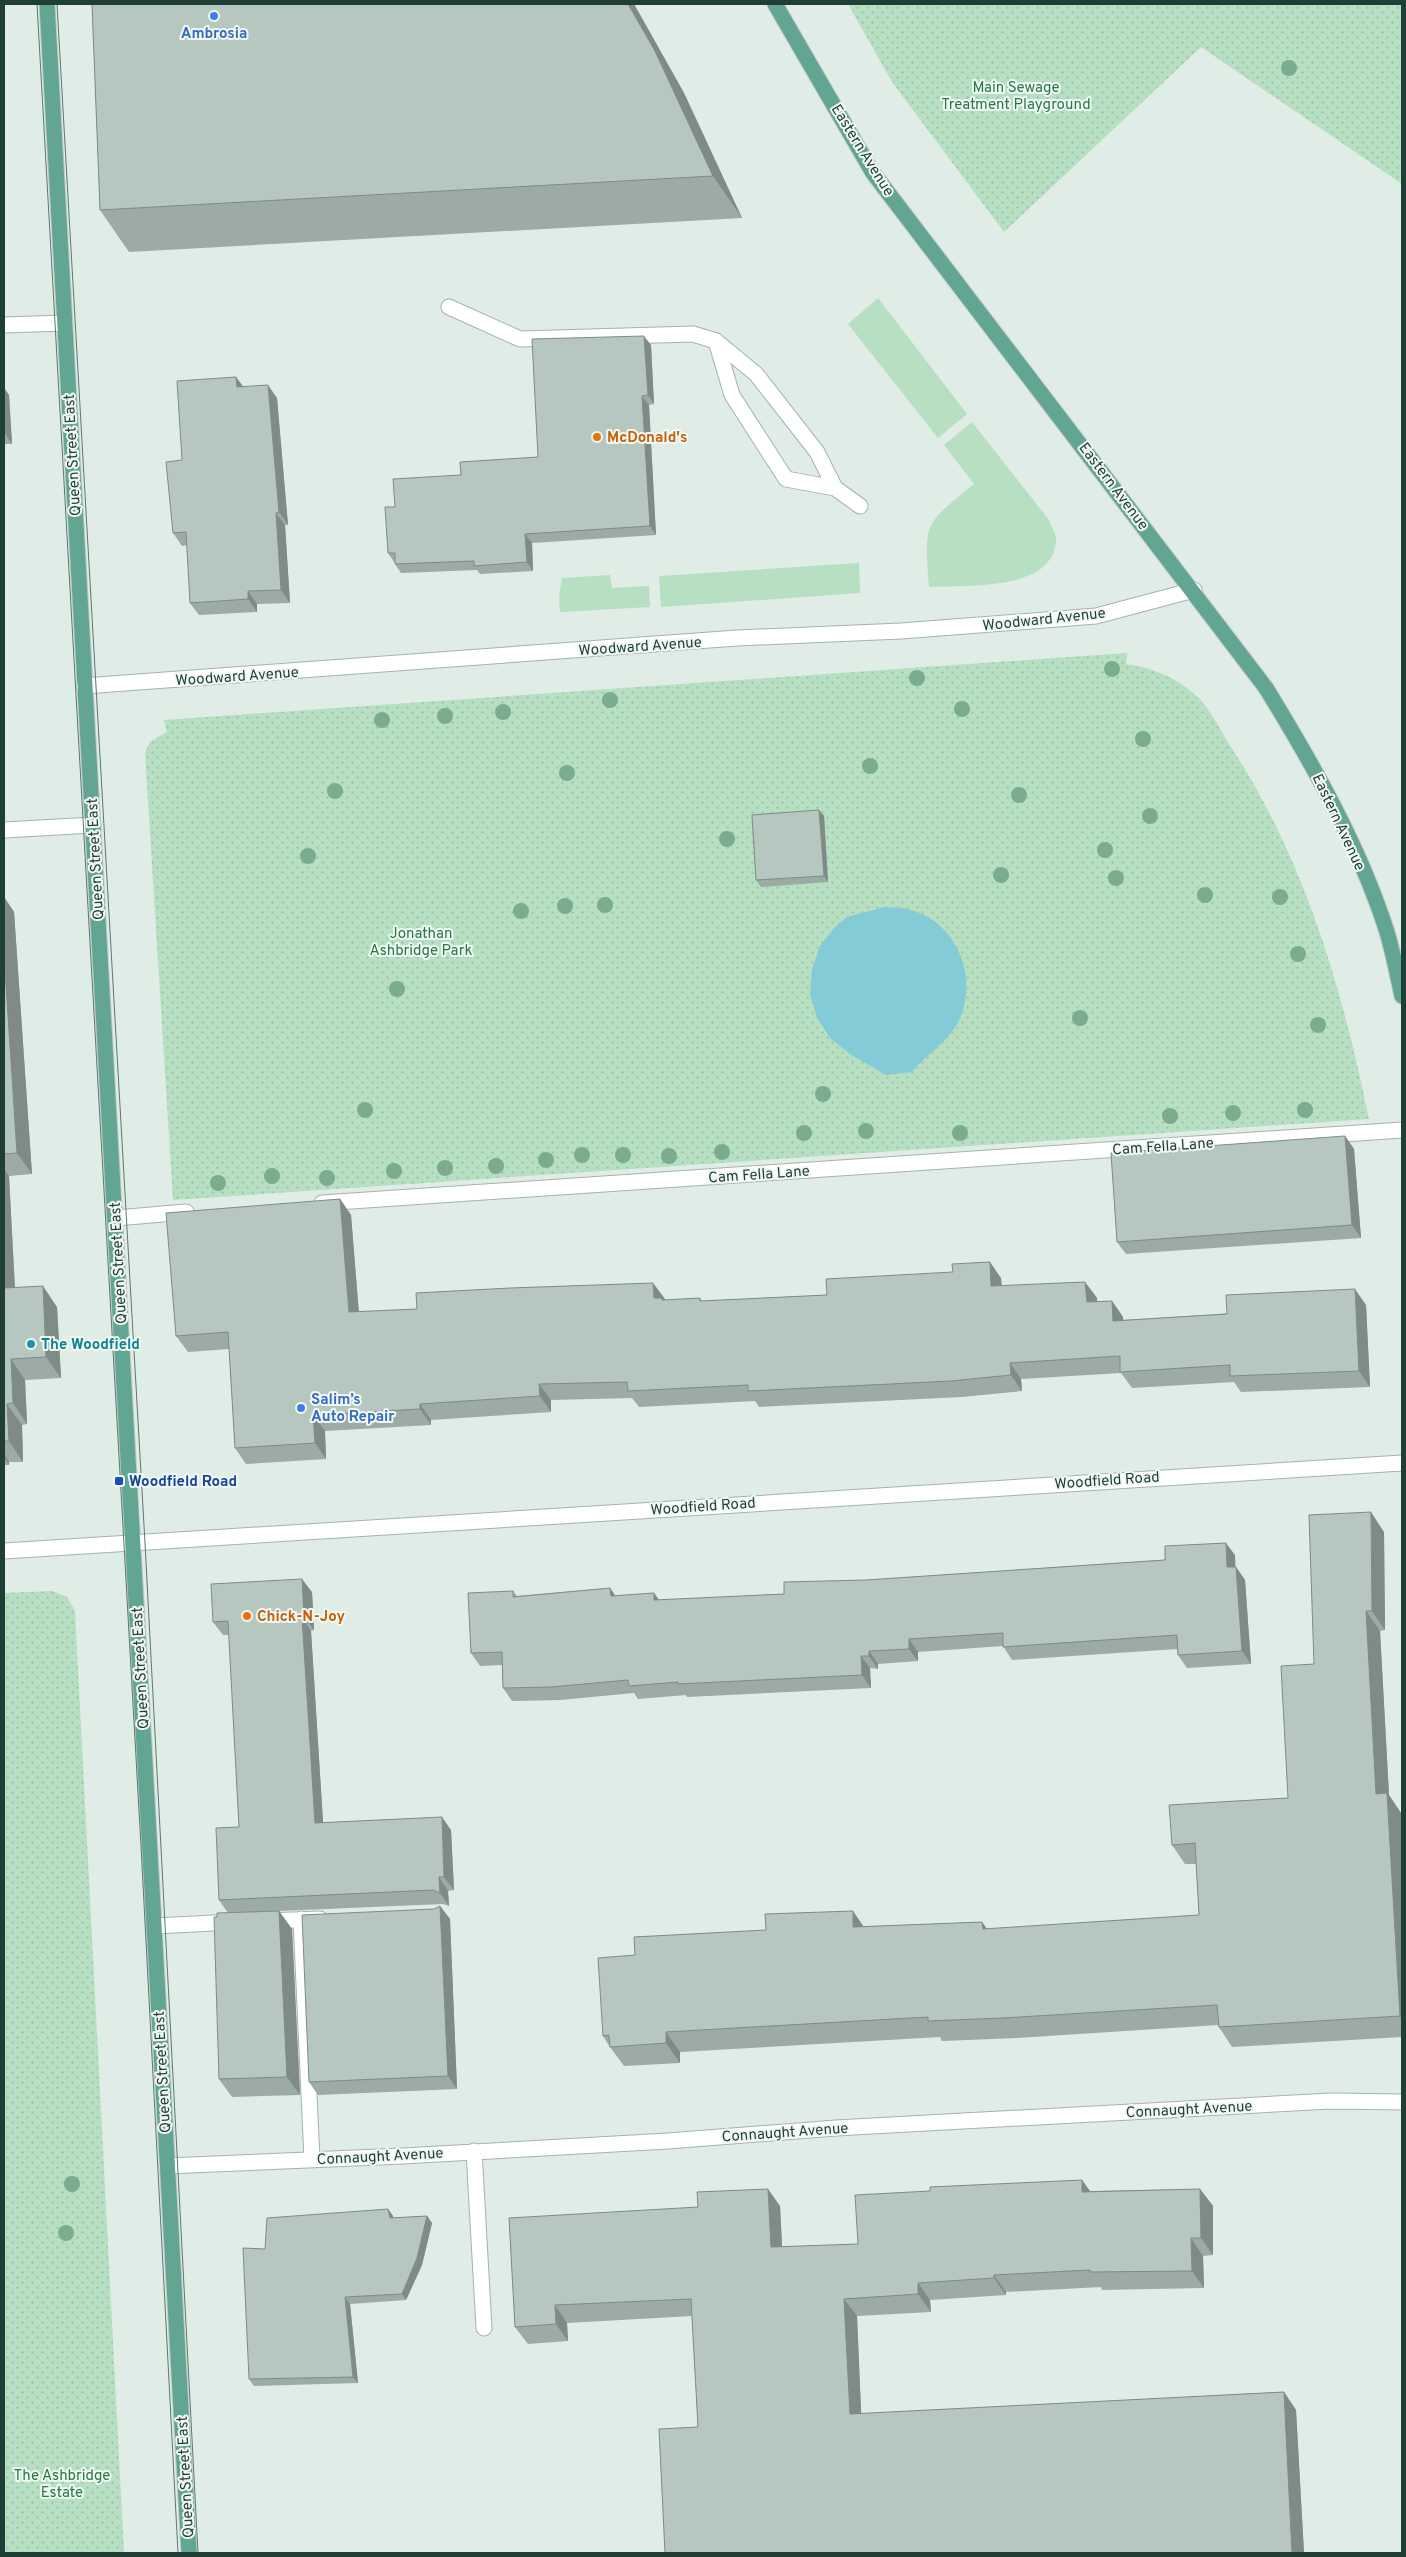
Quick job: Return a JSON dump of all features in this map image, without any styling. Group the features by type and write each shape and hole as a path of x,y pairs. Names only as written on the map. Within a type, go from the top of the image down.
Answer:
{"main road":[{"name":"Queen Street East","path":"47,4 189,2553"},
{"name":"Eastern Avenue","path":"775,4 874,173 1194,590 1266,688 1316,771 1351,840 1386,930 1402,996"}],"street":[{"path":"449,307 520,338 693,334 716,341 756,374 817,452 835,488"},
{"path":"4,325 65,323"},
{"path":"716,341 732,395 786,479 835,488 860,506"},
{"name":"Woodward Avenue","path":"84,686 737,638 901,631 1096,616 1194,590"},
{"path":"4,830 93,825"},
{"name":"Cam Fella Lane","path":"304,1204 1402,1130"},
{"path":"116,1218 206,1211"},
{"name":"Woodfield Road","path":"4,1551 1402,1462"},
{"path":"155,1926 339,1918"},
{"path":"301,1919 312,2160"},
{"name":"Connaught Avenue","path":"167,2166 659,2141 836,2128 1331,2101 1402,2102"},
{"path":"474,2151 484,2328"}],"green space":[{"name":"Main Sewage Treatment Playground","path":"848,4 1402,4 1402,184 1201,47 1004,232 892,82"},
{"path":"878,298 967,414 938,438 848,324"},
{"path":"972,422 1049,520 1056,539 1052,556 1041,569 1025,577 1006,582 985,585 929,587 927,549 931,526 936,517 945,508 974,484 944,445"},
{"path":"859,563 860,593 661,607 659,576"},
{"path":"610,575 612,588 649,586 650,607 560,612 559,596 562,578"},
{"name":"Jonathan Ashbridge Park","path":"1127,653 1126,664 1145,668 1171,678 1200,699 1257,790 1280,834 1318,926 1333,974 1369,1119 173,1200 145,753 150,742 167,732 164,720"},
{"name":"The Ashbridge Estate","path":"52,1591 67,1597 75,1611 124,2553 4,2553 4,1593"}],"water":[{"path":"885,907 911,910 941,926 960,953 965,969 966,985 965,1002 960,1018 944,1040 912,1072 886,1075 850,1054 831,1039 817,1018 810,994 812,970 820,946 835,927 847,917"}],"building":[{"path":"92,4 628,4 655,51 713,176 100,210"},
{"path":"644,336 648,395 642,396 650,526 525,534 527,562 474,566 474,561 395,564 395,553 388,553 385,507 395,507 393,479 461,475 460,462 538,457 532,339"},
{"path":"236,377 237,387 268,385 279,512 276,513 281,590 248,591 248,599 190,603 186,532 173,533 166,462 182,460 177,381"},
{"path":"819,810 824,876 756,880 752,815"},
{"path":"4,955 17,1153 4,1154"},
{"path":"1345,1136 1352,1225 1117,1242 1111,1153"},
{"path":"340,1199 349,1312 417,1309 416,1293 510,1288 653,1283 654,1298 662,1298 662,1300 700,1298 700,1301 827,1295 826,1279 953,1272 952,1264 990,1262 991,1286 1085,1282 1087,1302 1112,1301 1113,1321 1227,1314 1226,1295 1355,1289 1359,1371 1230,1376 1230,1365 1120,1372 1120,1356 1010,1363 1011,1375 951,1381 748,1391 748,1385 628,1391 627,1382 539,1384 540,1396 420,1404 420,1409 313,1415 315,1443 235,1448 228,1332 176,1336 166,1213"},
{"path":"43,1286 46,1357 11,1359 13,1403 7,1404 9,1441 4,1441 4,1288"},
{"path":"1371,1512 1372,1611 1366,1611 1376,1794 1387,1793 1400,2016 1219,2027 1217,2005 1003,2018 928,2021 928,2017 666,2032 666,2043 610,2047 609,2035 603,2036 598,1958 635,1955 634,1937 766,1930 765,1914 853,1911 853,1927 982,1922 983,1929 1199,1915 1195,1843 1172,1845 1169,1805 1288,1798 1281,1666 1314,1664 1309,1515"},
{"path":"1226,1543 1227,1567 1236,1567 1242,1651 1178,1655 1177,1635 1003,1647 1003,1633 909,1639 909,1649 869,1651 869,1656 861,1656 862,1675 678,1684 678,1682 629,1686 628,1680 551,1687 503,1688 502,1652 471,1653 468,1593 513,1591 513,1597 610,1588 611,1596 654,1593 654,1600 784,1594 784,1582 866,1580 1165,1560 1165,1546"},
{"path":"302,1579 304,1617 302,1617 315,1823 442,1817 444,1877 439,1877 440,1893 433,1890 219,1900 216,1828 239,1827 228,1621 213,1622 211,1584"},
{"path":"440,1906 448,2076 309,2082 302,1915 434,1909"},
{"path":"279,1911 287,2077 219,2079 214,1917 217,1917 217,1913"},
{"path":"1082,2180 1082,2192 1200,2189 1201,2238 1191,2238 1192,2271 1090,2272 1090,2270 994,2275 994,2278 918,2283 918,2294 844,2299 850,2414 1284,2392 1292,2553 665,2553 659,2429 698,2427 691,2299 555,2305 556,2324 515,2327 509,2218 698,2207 697,2192 768,2189 771,2247 858,2244 855,2195 930,2191 930,2187"},
{"path":"388,2209 390,2218 427,2216 417,2258 402,2294 345,2297 353,2377 249,2379 243,2248 265,2249 267,2218"}],"tram line":[{"path":"37,4 141,1846 178,2553"},
{"path":"57,4 145,1543 198,2553"}],"place":[{"name":"Ambrosia","path":"214,16"},
{"name":"McDonald's","path":"597,437"},
{"name":"The Woodfield","path":"31,1344"},
{"name":"Salim’s Auto Repair","path":"301,1408"},
{"name":"Woodfield Road","path":"119,1481"},
{"name":"Chick-N-Joy","path":"247,1616"}]}
